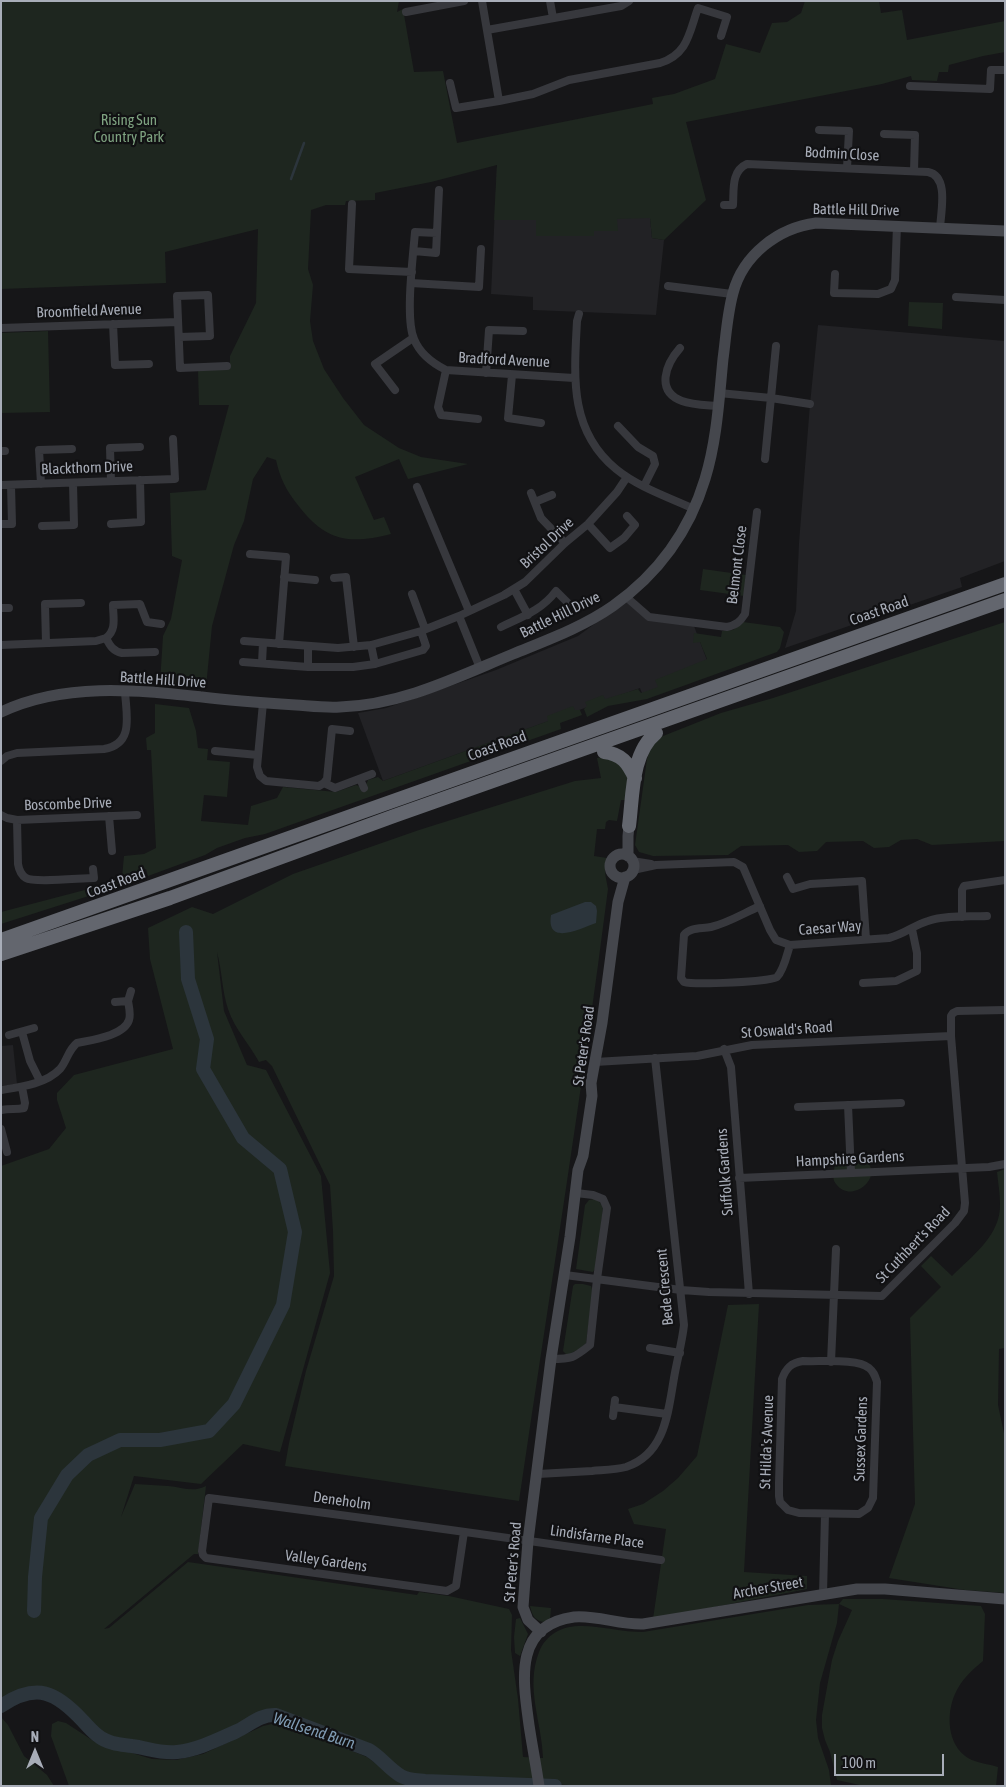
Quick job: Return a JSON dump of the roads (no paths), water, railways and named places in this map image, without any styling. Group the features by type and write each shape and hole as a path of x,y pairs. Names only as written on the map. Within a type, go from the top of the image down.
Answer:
{"highway":[{"path":"948,604 1005,580"},
{"name":"Coast Road","path":"1,940 1005,584"},
{"name":"Coast Road","path":"1,954 170,898 394,816 960,616 1005,602"},
{"path":"394,816 604,752 874,647"},
{"path":"628,831 635,778 643,746 656,733"},
{"path":"604,752 624,758 635,778"},
{"path":"1,963 170,898"},
{"path":"1,934 96,907"}],"street":[{"path":"406,12 464,1"},
{"path":"482,1 499,100"},
{"path":"550,1 553,18"},
{"path":"487,30 621,6 629,1"},
{"path":"450,83 456,108 533,94 570,80 660,63 673,58 685,46 698,8 727,17 720,36"},
{"path":"910,86 990,89 991,70 1005,70"},
{"path":"819,130 849,132 848,168"},
{"path":"884,134 915,136 914,171"},
{"name":"Bodmin Close","path":"724,204 733,205 735,178 739,170 747,164 933,173 939,179 942,187 940,228"},
{"path":"414,252 436,253 439,190"},
{"path":"352,204 349,269 412,272"},
{"name":"Battle Hill Drive","path":"1,712 30,700 54,694 90,691 125,691 339,708 384,702 427,690 582,624 612,606 644,580 667,556 694,510 713,446 732,294 740,274 750,259 770,240 787,231 816,223 1005,232"},
{"path":"835,274 834,293 878,294 891,289 895,280 897,226"},
{"path":"395,390 375,364 413,338 410,308 414,232 437,232"},
{"path":"411,283 479,287 481,249"},
{"path":"668,286 732,294"},
{"path":"179,337 210,336 208,295 177,296 180,368 227,366"},
{"path":"956,297 1005,300"},
{"path":"579,314 574,378 577,402 588,436 600,454 616,470 694,510"},
{"name":"Broomfield Avenue","path":"1,328 178,322"},
{"path":"113,324 115,365 150,364"},
{"path":"486,373 490,330 523,331"},
{"name":"Bradford Avenue","path":"413,338 423,354 436,365 446,370 574,378"},
{"path":"765,459 776,346"},
{"path":"680,348 667,366 668,389 674,397 683,402 718,406"},
{"path":"446,370 438,412 441,415 478,419"},
{"path":"512,375 508,418 541,423"},
{"path":"720,393 810,404"},
{"path":"618,426 638,447 653,456 655,464 644,486"},
{"name":"Blackthorn Drive","path":"1,485 174,479 173,439"},
{"path":"111,481 110,448 140,447"},
{"path":"40,484 39,450 72,449"},
{"name":"Bristol Drive","path":"244,641 308,646 354,647 371,645 423,630 459,616 514,590 525,582 565,543 588,524 617,492 627,477"},
{"path":"112,524 141,522 140,480"},
{"path":"42,526 74,525 73,482"},
{"path":"1,524 12,524 11,485"},
{"path":"417,487 469,611"},
{"path":"531,493 541,518 565,543"},
{"path":"534,502 552,495"},
{"name":"Belmont Close","path":"625,596 649,617 727,627 734,626 745,614 757,512"},
{"path":"588,524 610,548 624,538 635,525 627,516"},
{"path":"250,554 286,556 279,644"},
{"path":"334,578 346,576 354,647"},
{"path":"284,577 315,580"},
{"path":"514,590 528,615"},
{"path":"501,626 528,615 548,602 556,591 568,603"},
{"path":"242,662 308,667 353,667 375,664 424,650 426,646 423,630 412,594"},
{"path":"46,643 45,604 81,603"},
{"path":"1,645 96,641 106,638 110,636 114,628 113,605 140,604 147,622 161,624"},
{"path":"459,616 480,668"},
{"path":"106,638 111,648 117,652 155,652"},
{"path":"262,663 263,643"},
{"path":"371,645 375,664"},
{"path":"308,646 308,667"},
{"path":"1,761 17,752 104,749 114,746 122,740 127,729 125,691"},
{"path":"263,703 257,767 260,776 266,781 319,786 326,779 332,729 350,731"},
{"path":"215,751 258,755"},
{"path":"324,783 335,788 372,774"},
{"path":"360,779 364,788"},
{"name":"Boscombe Drive","path":"1,815 17,820 137,815"},
{"path":"109,816 112,851"},
{"path":"17,820 19,868 22,875 27,879 94,878 93,869"},
{"name":"St Peter's Road","path":"541,1632 528,1620 523,1607 528,1541 578,1170 583,1156 592,1096 591,1083 602,1023 618,902 626,866 628,831"},
{"name":"Caesar Way","path":"626,866 734,862 743,867 776,940 790,944 889,938 900,935 934,919 987,916"},
{"path":"788,876 793,889 810,884 862,881 866,939"},
{"path":"962,917 962,890 964,886 1005,880"},
{"path":"760,906 712,926 691,929 684,935 681,978 684,982 688,984 726,984 749,980 772,980 778,976 790,944"},
{"path":"863,984 896,981 917,971 917,953 912,929"},
{"path":"1,1090 22,1087 40,1081 59,1070 73,1046 77,1043 112,1035 121,1030 128,1023 130,991"},
{"path":"115,1002 128,1001"},
{"name":"St Cuthbert's Road","path":"565,1275 681,1290 749,1294 882,1296 895,1285 964,1212 951,1016 957,1012 1005,1010"},
{"path":"9,1035 34,1028"},
{"path":"22,1032 30,1061 40,1081"},
{"name":"St Oswald's Road","path":"595,1062 697,1056 752,1044 951,1036"},
{"name":"Suffolk Gardens","path":"724,1049 731,1068 749,1294"},
{"name":"Bede Crescent","path":"538,1474 611,1470 624,1468 635,1463 654,1448 661,1435 668,1414 684,1325 655,1058"},
{"path":"1,1110 24,1108 22,1087"},
{"path":"798,1107 901,1103"},
{"path":"848,1105 850,1173"},
{"path":"1,1129 7,1152"},
{"name":"Hampshire Gardens","path":"739,1178 990,1167 1005,1164"},
{"path":"552,1359 569,1359 579,1354 590,1344 607,1208 603,1199 593,1195 576,1193"},
{"path":"831,1362 836,1249"},
{"path":"650,1348 680,1353"},
{"name":"St Hilda's Avenue","path":"825,1514 793,1512 784,1506 779,1496 782,1379 784,1372 790,1365 797,1362 831,1362"},
{"name":"Sussex Gardens","path":"825,1514 859,1514 868,1508 873,1498 877,1382 874,1374 863,1364 831,1362"},
{"path":"613,1416 614,1403 668,1414"},
{"name":"Deneholm","path":"203,1555 209,1498 528,1541"},
{"path":"823,1594 825,1514"},
{"name":"Valley Gardens","path":"203,1555 206,1558 448,1591 456,1586 464,1532"},
{"name":"Lindisfarne Place","path":"528,1541 661,1560"},
{"name":"Archer Street","path":"541,1632 552,1624 572,1618 585,1617 629,1624 643,1624 851,1589 884,1588 1005,1599"},
{"path":"539,1786 526,1706 524,1678 525,1659 531,1644 541,1632"}],"waterway":[{"path":"291,179 304,143"},
{"path":"34,1611 35,1577 41,1518 67,1475 88,1455 120,1440 160,1440 209,1431 234,1404 283,1305 295,1232 280,1169 243,1138 203,1069 207,1039 188,979 186,932"},
{"name":"Wallsend Burn","path":"1,1706 25,1694 45,1694 55,1697 64,1703 93,1732 104,1740 160,1752 184,1751 199,1747 235,1732 259,1718 276,1715 369,1750 397,1773 409,1779 555,1786"}],"park label":[{"name":"Rising Sun Country Park","path":"129,128"}]}
